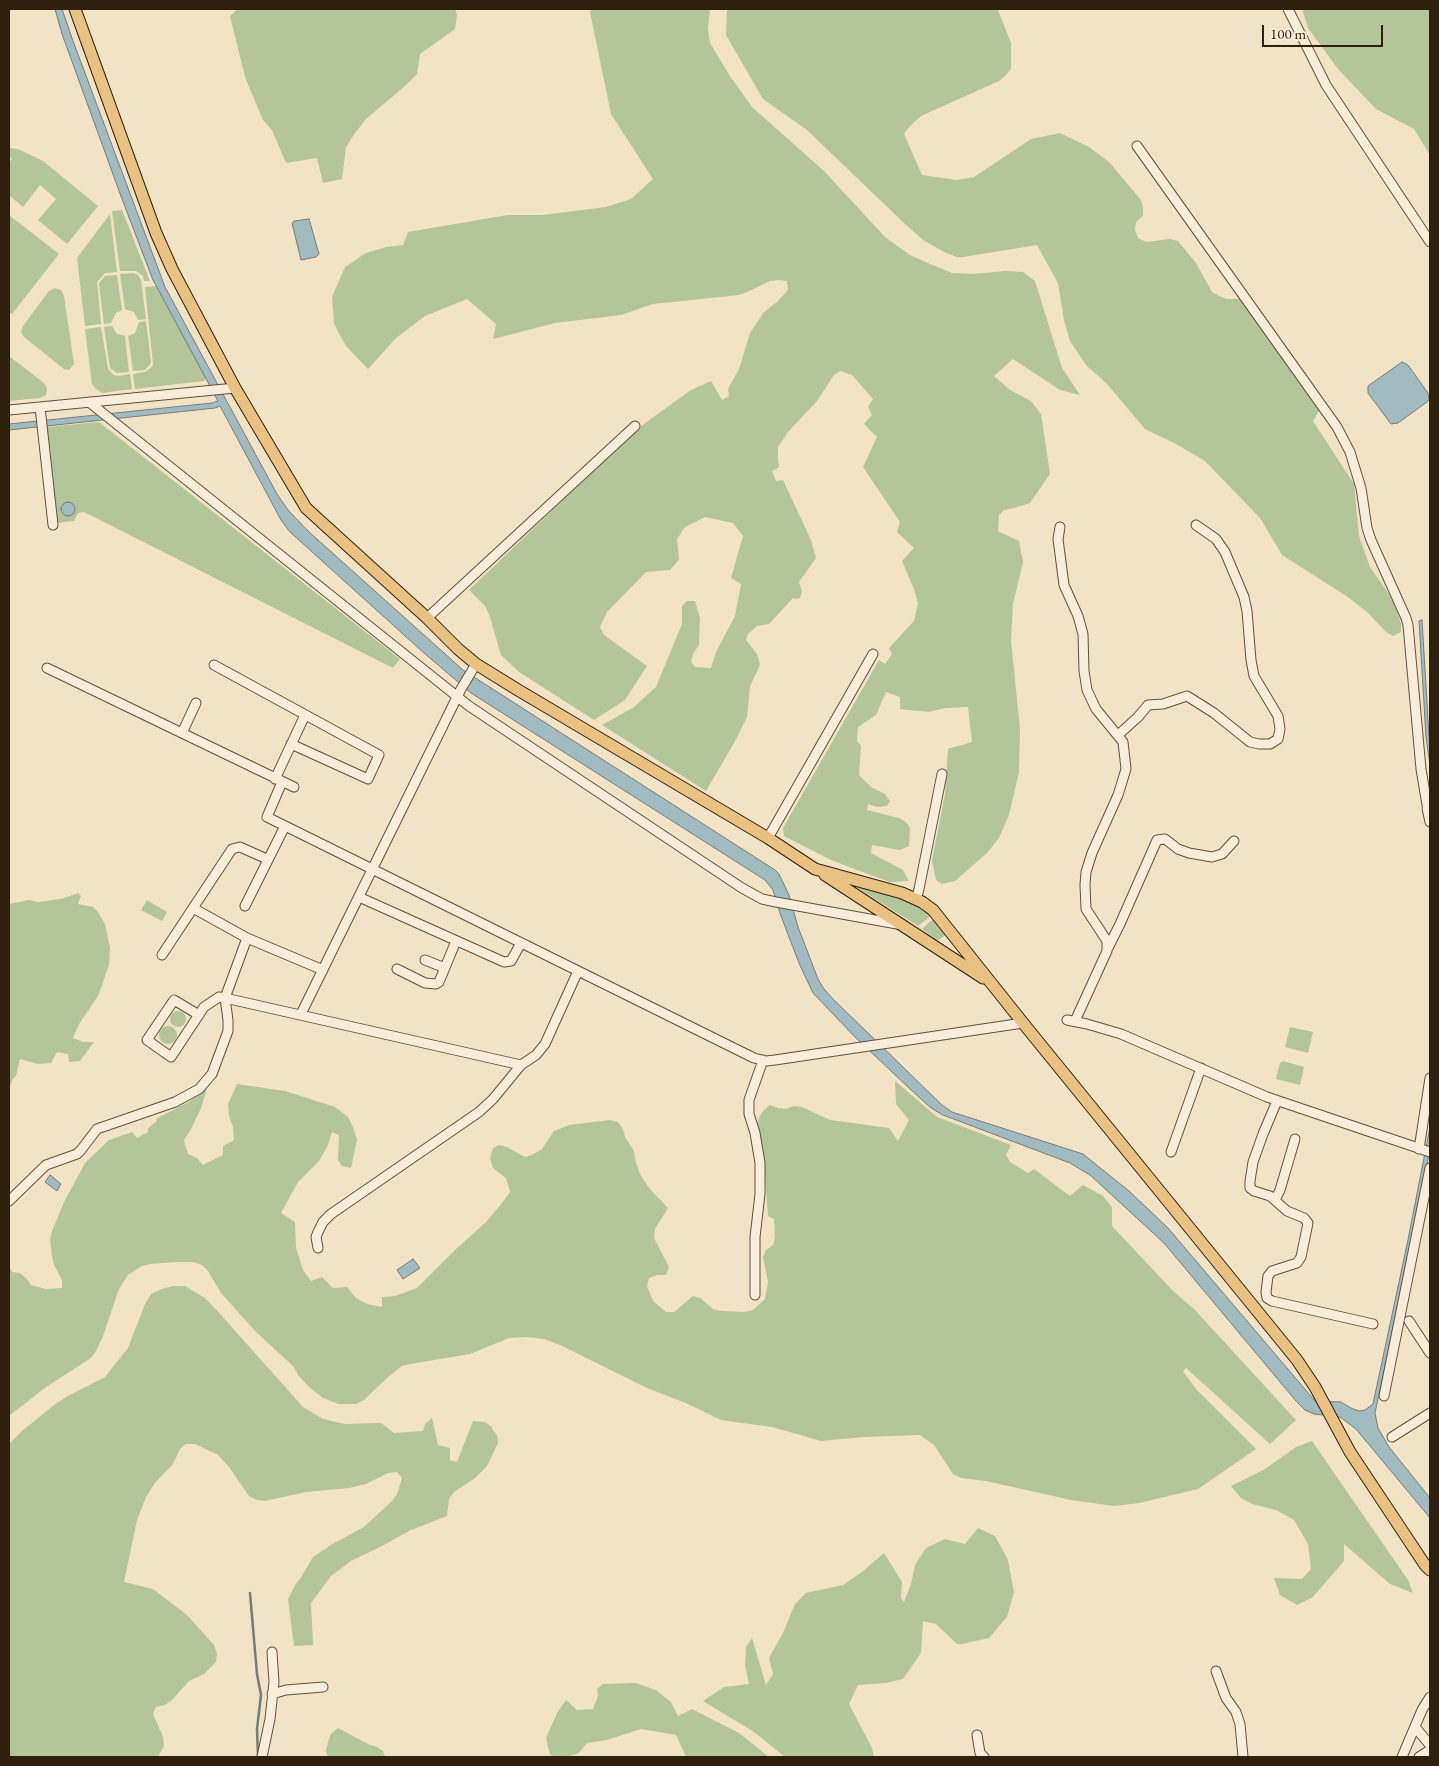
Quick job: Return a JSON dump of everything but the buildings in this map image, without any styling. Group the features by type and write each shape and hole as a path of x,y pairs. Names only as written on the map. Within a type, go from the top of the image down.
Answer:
{"main road":[{"path":"75,9 156,233 172,269 235,388 306,508 427,618 474,667 518,690 768,838 992,984"},
{"path":"815,868 902,893 933,910 1297,1360 1322,1400 1362,1472 1430,1570"}],"street":[{"path":"1288,9 1326,85 1430,242"},
{"path":"1137,146 1337,427 1350,452 1361,488 1371,540 1408,625 1421,768 1430,822"},
{"path":"9,410 235,388"},
{"path":"89,402 459,693 742,888 762,899 901,924"},
{"path":"40,407 53,526"},
{"path":"427,618 635,426"},
{"path":"1118,735 1148,705 1163,704 1187,696 1214,713 1250,742 1270,744 1278,739 1280,729 1278,716 1254,676 1248,612 1242,591 1225,552 1216,538 1196,525"},
{"path":"1060,527 1058,539 1064,584 1078,616 1083,634 1084,671 1088,690 1096,709 1123,742 1125,751 1125,776 1092,853 1084,885 1086,909 1107,942 1107,950"},
{"path":"768,838 874,654"},
{"path":"214,665 379,755 368,779 291,744"},
{"path":"301,1014 459,693 474,667"},
{"path":"47,668 294,787"},
{"path":"182,733 196,704"},
{"path":"305,715 291,744 267,817 754,1058 763,1060 1023,1023"},
{"path":"916,900 942,774"},
{"path":"245,906 285,826"},
{"path":"1234,841 1222,854 1212,857 1178,849 1165,839 1157,840 1124,916 1071,1021 1121,1034 1277,1101 1301,1105 1425,1150 1430,1078"},
{"path":"162,954 232,849 240,847 268,859"},
{"path":"359,897 504,962 511,961 521,943"},
{"path":"193,908 247,938 323,970"},
{"path":"9,1201 46,1165 77,1154 97,1128 175,1102 199,1089 212,1074 228,1031 225,998 247,938"},
{"path":"397,969 432,984 439,982 456,941"},
{"path":"425,960 445,968"},
{"path":"318,1248 316,1237 323,1222 331,1214 479,1112 493,1099 521,1065 536,1055 545,1044 578,971"},
{"path":"199,1015 174,1000 147,1040 171,1057 199,1015 204,1007 219,997 521,1065"},
{"path":"755,1295 755,1237 760,1194 760,1163 755,1132 749,1114 749,1100 763,1060"},
{"path":"1171,1152 1201,1068"},
{"path":"1277,1101 1253,1162 1250,1188 1275,1200 1287,1211 1304,1218 1308,1223 1298,1263 1272,1271 1267,1281 1267,1298 1272,1301 1373,1324"},
{"path":"1275,1200 1280,1190 1295,1139"},
{"path":"1384,1396 1430,1168"},
{"path":"1409,1321 1427,1340 1430,1353"},
{"path":"1392,1437 1430,1412"},
{"path":"262,1757 274,1682 272,1652"},
{"path":"1216,1671 1226,1698 1236,1712 1240,1724 1243,1757"},
{"path":"272,1694 286,1690 323,1688"},
{"path":"1402,1757 1422,1710 1430,1697"},
{"path":"1415,1727 1430,1745"},
{"path":"977,1735 980,1753 984,1757"},
{"path":"1419,1757 1430,1750"}],"green space":[{"path":"238,9 455,9 457,15 455,29 420,54 417,74 366,119 355,133 346,147 342,179 323,183 317,158 286,163 272,130 263,120 245,77 230,16"},
{"path":"592,9 710,9 708,29 710,43 752,107 824,171 885,237 910,255 952,273 1023,272 1035,281 1062,368 1080,395 1060,390 1013,359 994,376 1010,390 1031,401 1041,414 1050,474 1030,503 1004,510 999,515 998,531 1019,541 1023,562 1013,604 1011,640 1020,729 1019,772 1009,815 999,838 987,853 955,881 942,884 936,880 932,861 945,794 948,749 972,742 968,707 945,708 929,712 900,709 900,697 886,692 876,715 858,727 857,741 861,746 859,775 871,787 885,794 890,801 887,806 877,807 868,804 867,810 899,818 906,822 910,828 909,846 900,850 872,845 871,853 903,870 909,881 890,882 829,859 784,836 783,828 879,660 885,664 892,654 889,648 914,621 918,603 902,561 914,548 897,532 900,522 863,467 877,437 864,424 872,415 868,407 873,399 852,375 840,371 834,375 817,401 788,432 778,447 779,467 772,471 776,481 783,480 811,540 816,558 799,582 802,591 800,598 793,598 769,624 757,626 748,634 746,640 757,654 760,665 750,686 747,717 706,791 602,725 634,707 656,687 682,624 682,606 687,601 695,601 700,618 699,645 693,654 691,662 695,667 711,668 716,652 735,616 741,584 731,578 743,536 733,523 705,517 685,527 677,539 679,560 670,570 646,572 607,612 600,627 604,635 647,666 625,700 594,720 519,672 501,655 489,614 485,606 469,590 637,429 691,390 711,381 722,400 729,396 728,389 739,369 750,333 764,312 788,290 787,281 770,281 739,295 653,304 621,315 555,323 493,339 496,324 467,299 425,316 396,338 368,369 346,346 334,324 332,297 345,267 366,253 386,247 403,245 408,232 508,215 543,215 606,207 631,199 653,179 611,114 590,12"},
{"path":"727,9 998,10 1011,43 1011,69 999,81 921,116 909,127 904,134 922,175 957,180 974,177 1031,139 1060,133 1089,147 1109,162 1141,200 1143,216 1136,222 1135,230 1138,238 1146,242 1170,239 1178,241 1196,263 1212,292 1227,299 1243,299 1320,409 1313,421 1354,484 1359,536 1370,567 1389,594 1396,608 1401,624 1401,632 1393,636 1386,632 1368,613 1348,597 1282,555 1260,518 1205,461 1145,429 1107,384 1086,365 1070,341 1064,320 1058,283 1037,245 963,257 957,257 944,252 923,240 807,130 763,99 726,35"},
{"path":"1302,9 1430,9 1430,155 1414,129 1376,109 1338,69 1308,28"},
{"path":"9,148 18,149 43,161 98,206 67,244 38,220 56,199 40,185 23,207 9,195 9,163 12,159 9,156"},
{"path":"122,210 150,281 144,281 143,276 136,271 120,271 112,211"},
{"path":"110,214 117,272 105,273 97,282 101,324 85,326 77,258"},
{"path":"9,215 59,254 12,314 9,312"},
{"path":"133,273 138,275 141,280 146,319 138,320 134,312 125,309 120,274"},
{"path":"117,275 122,310 116,313 111,323 104,324 99,283 105,276"},
{"path":"157,286 206,378 204,381 135,389 133,374 145,372 153,364 145,287"},
{"path":"55,288 61,290 64,296 74,364 69,370 64,369 24,337 21,332 23,326 49,291"},
{"path":"146,321 151,363 145,370 133,371 128,336 135,333 139,322"},
{"path":"112,326 117,334 125,336 129,372 117,373 110,368 104,327"},
{"path":"101,327 108,369 118,376 130,374 132,389 102,393 92,384 85,329"},
{"path":"9,356 44,383 47,388 46,395 40,398 9,401"},
{"path":"99,422 400,659 393,668 84,512 78,513 74,521 57,523 47,427"},
{"path":"857,885 916,904 932,915 918,926 856,887"},
{"path":"78,893 81,896 78,904 93,907 105,924 110,948 109,965 98,996 79,1024 73,1038 83,1042 94,1042 80,1061 69,1062 68,1054 57,1052 51,1063 38,1064 20,1059 16,1076 12,1080 9,1090 9,904 29,900 38,902 61,899"},
{"path":"147,900 167,912 162,921 141,910"},
{"path":"935,917 947,934 937,941 922,929"},
{"path":"175,1011 181,1011 186,1016 184,1025 175,1027 170,1022 170,1016"},
{"path":"168,1026 174,1029 177,1035 174,1041 168,1044 162,1041 159,1035 162,1029"},
{"path":"1290,1027 1313,1032 1308,1053 1285,1047"},
{"path":"1283,1061 1304,1067 1300,1085 1276,1079 1280,1063"},
{"path":"895,1081 937,1117 1011,1145 1006,1155 1010,1162 1028,1173 1034,1169 1070,1196 1083,1185 1103,1196 1112,1207 1112,1226 1173,1291 1194,1309 1296,1420 1270,1444 1186,1368 1183,1371 1196,1389 1256,1449 1198,1489 1139,1503 1114,1506 1071,1500 986,1481 961,1478 953,1474 934,1445 920,1435 821,1441 772,1427 721,1420 688,1404 647,1388 544,1339 527,1337 509,1338 470,1354 402,1366 364,1400 356,1404 339,1404 323,1398 309,1387 298,1375 294,1367 255,1331 221,1293 208,1271 202,1265 193,1262 150,1264 142,1266 128,1275 119,1289 103,1336 91,1358 46,1387 9,1416 9,1266 12,1272 20,1273 31,1285 46,1289 62,1288 62,1280 54,1265 50,1239 64,1202 85,1163 109,1140 132,1132 137,1138 148,1132 148,1128 157,1121 156,1119 190,1101 207,1089 201,1108 184,1140 188,1154 197,1158 203,1165 223,1155 223,1146 234,1140 228,1104 237,1084 285,1091 335,1107 348,1117 357,1140 351,1168 342,1166 338,1160 339,1135 332,1132 328,1145 319,1161 298,1182 281,1213 295,1222 296,1248 303,1270 311,1281 322,1277 333,1288 347,1287 356,1298 367,1304 382,1307 382,1297 395,1296 417,1288 486,1222 510,1192 506,1178 493,1168 490,1158 493,1148 499,1145 507,1147 525,1157 542,1149 554,1131 569,1125 610,1120 618,1122 623,1129 625,1137 634,1151 640,1174 649,1188 668,1208 655,1229 654,1238 669,1267 666,1275 657,1275 649,1278 647,1286 653,1301 666,1312 674,1312 693,1296 700,1298 713,1309 745,1312 753,1310 765,1299 768,1282 763,1257 766,1250 773,1245 775,1237 774,1219 768,1216 763,1150 758,1125 759,1117 770,1105 786,1109 794,1106 802,1107 830,1120 889,1128 898,1141 909,1120 896,1104"},
{"path":"173,1286 185,1286 205,1298 303,1407 323,1419 345,1424 381,1423 394,1433 423,1431 425,1424 432,1418 438,1445 450,1448 450,1460 457,1462 473,1421 485,1422 492,1427 497,1435 498,1443 487,1466 475,1478 454,1492 449,1499 447,1516 411,1530 351,1561 331,1576 311,1603 313,1645 294,1646 288,1599 313,1557 364,1527 392,1501 397,1494 402,1478 397,1472 388,1473 366,1484 349,1488 306,1492 265,1501 257,1500 249,1496 229,1467 218,1455 195,1444 186,1444 180,1449 173,1464 155,1483 146,1497 137,1520 124,1582 153,1589 187,1615 214,1645 217,1653 216,1662 204,1674 189,1681 172,1700 165,1705 156,1707 153,1714 163,1737 164,1746 158,1757 9,1757 9,1444 54,1405 105,1377 128,1348 145,1304 151,1294"},
{"path":"1312,1441 1408,1580 1413,1593 1390,1584 1344,1544 1344,1561 1313,1597 1297,1605 1280,1595 1274,1578 1302,1579 1311,1569 1308,1544 1294,1520 1276,1510 1252,1504 1241,1498 1231,1486 1265,1469 1296,1447"},
{"path":"978,1528 995,1536 1008,1560 1014,1592 1007,1617 989,1638 962,1644 957,1644 936,1624 923,1621 921,1653 903,1679 886,1683 858,1685 849,1704 872,1748 874,1757 785,1757 754,1732 703,1701 724,1687 749,1684 745,1665 746,1647 752,1638 766,1685 773,1674 769,1658 783,1633 795,1604 806,1593 843,1585 884,1553 902,1582 901,1598 904,1602 911,1584 915,1565 926,1548 945,1539 965,1544"},
{"path":"636,1683 656,1690 671,1702 678,1716 692,1709 739,1733 769,1757 686,1757 676,1735 641,1729 607,1740 587,1743 579,1753 567,1757 550,1755 546,1738 557,1713 566,1700 577,1710 593,1709 598,1696 597,1689 603,1684"},
{"path":"338,1728 377,1747 383,1751 385,1757 328,1757 326,1751 328,1742 331,1734"}],"water":[{"path":"55,9 62,9 165,287 277,494 288,510 308,531 463,670 775,870 779,874 789,895 798,927 818,979 833,999 942,1105 952,1112 1083,1154 1129,1191 1168,1228 1315,1401 1341,1402 1359,1411 1365,1410 1373,1404 1430,1127 1430,1150 1375,1413 1378,1428 1389,1447 1430,1498 1430,1518 1356,1429 1340,1417 1314,1414 1305,1410 1296,1401 1164,1243 1090,1175 1070,1163 943,1115 931,1108 856,1038 813,993 799,963 773,890 765,880 471,693 290,532 281,520 220,406 9,430 9,424 218,401 153,280 62,34"},
{"path":"309,219 319,254 316,257 301,260 292,223"},
{"path":"1402,362 1408,365 1428,393 1429,400 1398,423 1391,424 1368,393 1368,386"},
{"path":"65,502 71,502 75,509 71,516 65,516 61,512 61,506"},
{"path":"1422,620 1430,765 1426,737 1419,621"},
{"path":"50,1175 61,1184 57,1191 45,1182"},
{"path":"413,1259 420,1268 403,1279 397,1270"}],"waterway":[{"path":"250,1593 257,1674 261,1695 257,1729 258,1757"}]}
